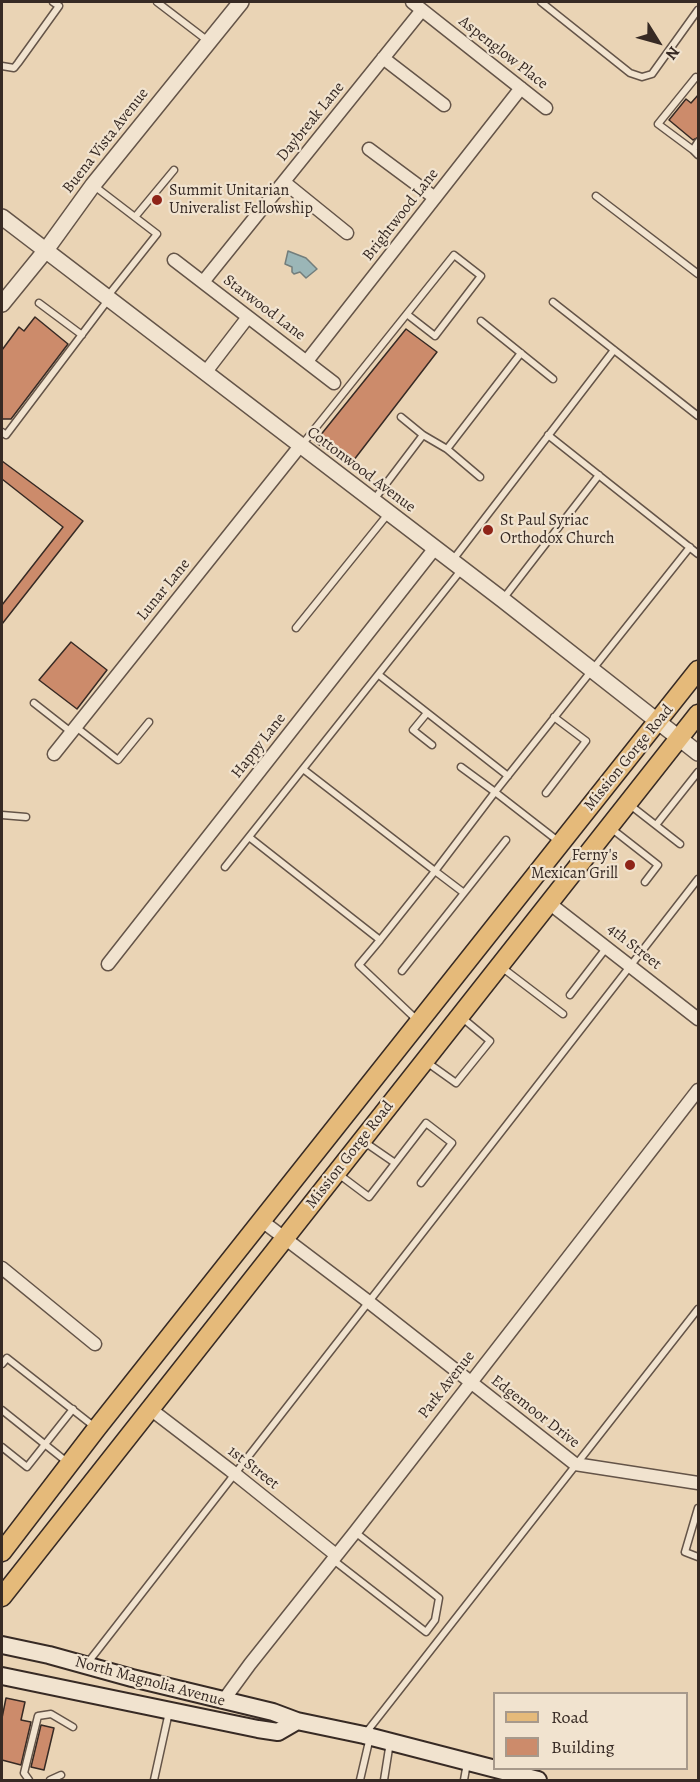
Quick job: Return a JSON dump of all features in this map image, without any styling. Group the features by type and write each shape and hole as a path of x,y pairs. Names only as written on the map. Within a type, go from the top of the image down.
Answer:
{"main road":[{"name":"Mission Gorge Road","path":"2,1552 97,1428 699,670"},
{"name":"Mission Gorge Road","path":"2,1597 699,714"},
{"name":"North Magnolia Avenue","path":"2,1645 493,1769"},
{"name":"North Magnolia Avenue","path":"2,1676 258,1729 278,1731 297,1721"},
{"name":"North Magnolia Avenue","path":"499,1770 538,1780"}],"street":[{"name":"Buena Vista Avenue","path":"2,304 46,250 93,185 241,2"},
{"name":"Aspenglow Place","path":"412,2 546,108"},
{"name":"Daybreak Lane","path":"203,282 422,10"},
{"path":"383,58 444,105"},
{"name":"Brightwood Lane","path":"307,361 521,88"},
{"path":"369,148 435,198"},
{"path":"284,182 346,233"},
{"name":"Cottonwood Avenue","path":"2,217 503,600 699,753"},
{"name":"Starwood Lane","path":"174,260 334,382"},
{"path":"205,373 248,317"},
{"name":"Lunar Lane","path":"54,754 300,446"},
{"name":"Happy Lane","path":"108,964 435,548"},
{"name":"4th Street","path":"549,903 699,1018"},
{"name":"Park Avenue","path":"223,1701 699,1090"},
{"name":"Edgemoor Drive","path":"262,1221 575,1464 699,1484"},
{"path":"2,1268 95,1344"},
{"name":"1st Street","path":"149,1408 235,1474 334,1557"}],"lane":[{"path":"2,66 14,68 18,63 59,6 52,2"},
{"path":"156,2 208,42"},
{"path":"541,2 630,74 642,76 652,74 699,10"},
{"path":"699,78 696,76 658,124 696,152 699,142"},
{"path":"135,217 174,170"},
{"path":"2,432 6,435 157,234 93,185"},
{"path":"596,196 699,274"},
{"path":"300,446 408,315 454,255 481,276 435,336 408,315"},
{"path":"553,302 699,416"},
{"path":"39,303 82,335"},
{"path":"481,321 553,379"},
{"path":"225,867 379,675 548,435 615,350"},
{"path":"447,449 521,353"},
{"path":"401,417 423,435 447,449 480,477"},
{"path":"373,501 423,435"},
{"path":"548,435 699,554"},
{"path":"503,600 599,475"},
{"path":"296,628 389,514"},
{"path":"420,1022 359,965 690,547"},
{"path":"379,675 508,776"},
{"path":"34,703 118,760 149,722"},
{"path":"427,713 413,730 432,745"},
{"path":"546,793 586,741 554,717"},
{"path":"461,767 561,843"},
{"path":"303,769 464,893"},
{"path":"656,825 699,772"},
{"path":"627,803 680,844"},
{"path":"2,815 26,817"},
{"path":"609,827 658,865 645,882"},
{"path":"249,837 380,940"},
{"path":"402,971 506,840"},
{"path":"86,1665 630,964 699,879"},
{"path":"570,995 608,947"},
{"path":"500,965 563,1014"},
{"path":"425,1060 456,1083 490,1041 460,1016"},
{"path":"337,1173 369,1197 426,1123 452,1143 421,1183"},
{"path":"362,1140 394,1164"},
{"path":"360,1780 367,1736 575,1464 699,1309"},
{"path":"2,1362 7,1358 97,1428"},
{"path":"2,1447 27,1467 73,1409"},
{"path":"2,1410 69,1464"},
{"path":"699,1508 686,1552 699,1557"},
{"path":"334,1557 426,1632 435,1620 439,1598 355,1532"},
{"path":"154,1780 169,1711"},
{"path":"29,1780 24,1773 38,1716 51,1714 73,1727"},
{"path":"384,1780 390,1742"},
{"path":"464,1780 467,1762"},
{"path":"50,1780 61,1775"}],"water":[{"path":"288,251 306,258 317,269 306,278 300,272 294,274 292,267 285,264"}],"building":[{"path":"699,94 699,137 693,140 669,120 686,99 691,103"},
{"path":"35,317 68,344 11,419 2,419 2,350 19,327 24,331"},
{"path":"406,329 437,352 350,465 315,442"},
{"path":"2,461 83,521 2,624 2,605 63,527 2,479"},
{"path":"71,642 107,670 77,709 39,680"},
{"path":"6,1698 25,1702 21,1720 31,1722 21,1765 2,1760 2,1718"},
{"path":"41,1725 54,1728 44,1770 31,1767"}],"place":[{"name":"Summit Unitarian Univeralist Fellowship","path":"157,200"},
{"name":"St Paul Syriac Orthodox Church","path":"488,530"},
{"name":"Ferny's Mexican Grill","path":"630,865"}]}
